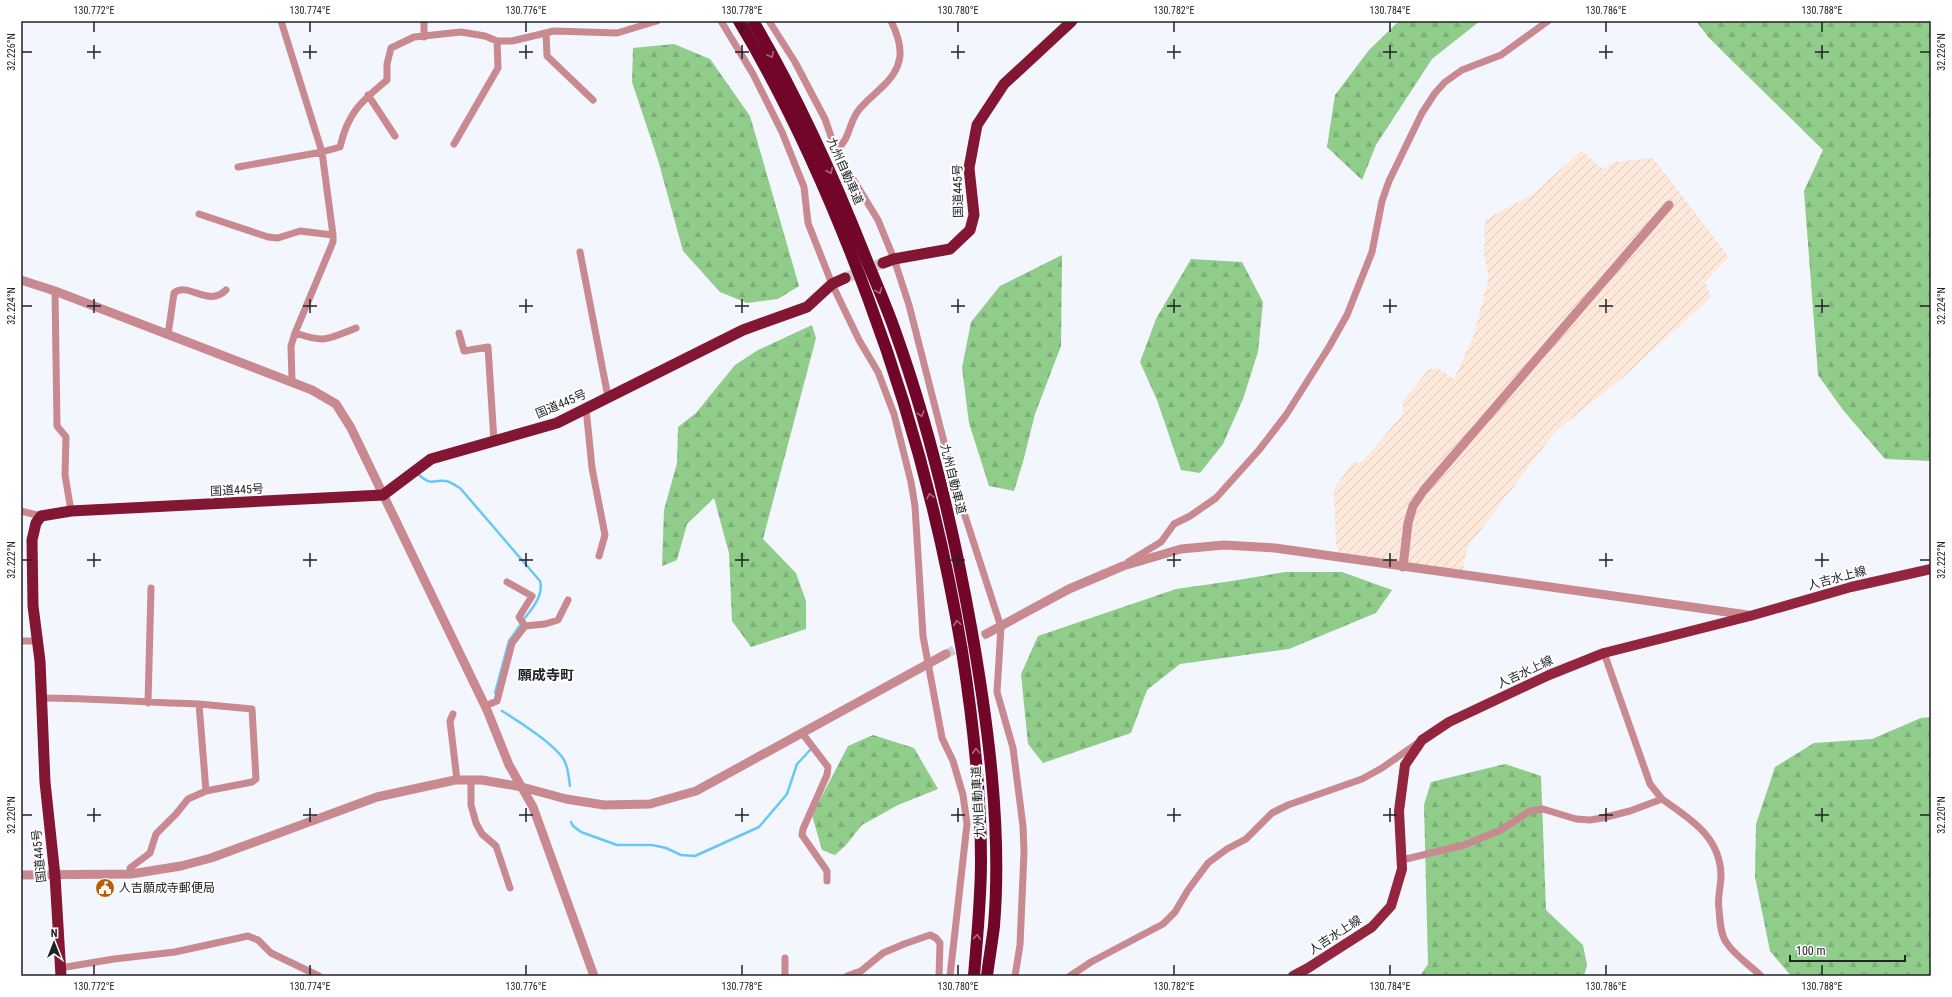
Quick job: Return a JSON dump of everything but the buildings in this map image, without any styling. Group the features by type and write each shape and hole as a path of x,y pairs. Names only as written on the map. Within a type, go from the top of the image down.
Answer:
{"highway":[{"name":"九州自動車道","path":"739,21 801,137 847,242 888,352 919,450 941,536 954,604 976,748 981,861 979,924 974,976"},
{"name":"九州自動車道","path":"752,21 804,116 840,193 895,331 931,446 953,534 979,672 990,749 995,862 994,925 987,976"},
{"name":"国道445号","path":"883,264 894,259 950,248 970,230 974,215 969,168 977,124 1004,84 1072,21"},
{"name":"国道445号","path":"60,972 55,876 45,782 38,640 33,606 32,540 36,523 41,516 71,511 383,495 431,459 557,423 742,330 807,307 832,284 845,278"}],"main road":[{"name":"人吉水上線","path":"1293,976 1372,927 1391,906 1402,869 1399,811 1405,765 1422,740 1449,722 1549,675 1604,653 1750,616 1851,586 1931,569"}],"street":[{"path":"281,21 322,152 333,234 333,242 291,346 292,382"},
{"path":"424,21 424,37"},
{"path":"238,167 322,152 340,147 348,119 361,102 387,80 387,64 390,48 414,37 461,32 485,36 497,42 512,41 554,30 617,33 657,21"},
{"path":"721,21 753,74 782,132 804,187 808,223 832,284 859,340 878,372 894,414 911,482 915,506 923,636 942,738 953,761 963,795 967,824 950,976"},
{"path":"769,21 795,62 825,119 836,151 878,220 894,259 909,305 955,485 1001,627 997,692 1013,748 1023,826 1024,852 1020,945 1015,976"},
{"path":"836,151 845,143 858,111 896,73 900,62 900,43 891,21"},
{"path":"1123,566 1161,542 1174,524 1190,516 1216,498 1259,450 1286,415 1329,348 1347,315 1372,252 1382,201 1389,181 1422,113 1435,93 1445,82 1462,70 1501,55 1548,21"},
{"path":"546,33 547,56 593,100"},
{"path":"454,144 498,68 497,42"},
{"path":"368,95 395,136"},
{"path":"1403,567 1408,523 1413,506 1424,490 1669,205"},
{"path":"199,214 268,237 278,238 300,231 333,234"},
{"path":"580,252 608,397"},
{"path":"21,280 55,291 292,382 312,390 336,404 351,428 485,706 509,765 533,806 594,976"},
{"path":"168,335 174,294 177,291 184,290 209,297 220,296 226,290"},
{"path":"55,291 57,426 66,436 65,475 71,511"},
{"path":"295,333 318,341 329,339 356,328"},
{"path":"459,333 464,351 488,347 494,441"},
{"path":"586,408 592,468 605,536 599,556"},
{"path":"21,511 41,516"},
{"path":"986,634 1068,589 1123,566 1181,549 1224,546 1275,548 1750,616"},
{"path":"507,582 532,596 519,616 525,626"},
{"path":"148,703 151,588"},
{"path":"485,706 497,701 512,643 525,626 545,624 558,620 568,600"},
{"path":"21,642 38,640"},
{"path":"1604,653 1650,784 1662,799 1693,820 1704,831 1713,846 1721,876 1718,902 1720,925 1726,942 1761,976"},
{"path":"21,875 55,876 131,874 181,866 211,858 377,797 457,780 482,780 522,787 566,799 604,805 650,804 696,791 946,654"},
{"path":"42,698 75,698 148,703 199,704 252,709 256,779 252,782 206,791 188,799 176,814 156,834 150,853 130,868 131,874"},
{"path":"199,704 206,791"},
{"path":"453,714 450,721 457,780"},
{"path":"802,733 828,766 827,775 803,829 802,835 827,872 827,881"},
{"path":"1070,976 1091,962 1163,924 1175,912 1188,890 1208,863 1227,849 1246,839 1272,813 1288,805 1362,779 1382,768 1422,740"},
{"path":"471,780 471,805 476,822 482,834 496,846 510,888"},
{"path":"1402,860 1464,845 1501,830 1530,811 1543,809 1576,819 1590,820 1630,811 1662,799"},
{"path":"60,972 114,959 174,952 248,936 258,940 271,953 319,976"},
{"path":"847,976 863,973 883,953 930,936 936,938 940,943 939,976"},
{"path":"784,958 784,976"}],"shaded area":[{"path":"1581,151 1603,169 1614,162 1653,158 1729,257 1705,282 1711,297 1621,379 1555,432 1467,548 1463,571 1339,553 1336,544 1334,489 1352,463 1362,462 1403,414 1403,401 1429,369 1439,369 1454,379 1473,337 1489,277 1484,256 1485,220 1533,194"}],"green space":[{"path":"1399,21 1480,21 1432,59 1376,145 1362,180 1327,147 1335,95 1369,50"},
{"path":"1696,21 1931,21 1931,461 1885,459 1843,410 1818,375 1804,191 1823,150 1709,38"},
{"path":"674,44 710,59 750,116 799,286 778,299 747,303 720,292 683,251 658,160 632,82 633,48"},
{"path":"1062,255 1061,346 1035,414 1014,491 989,486 969,423 962,368 971,322 1000,286"},
{"path":"1191,259 1242,262 1263,302 1258,352 1243,399 1223,444 1200,473 1181,470 1157,400 1140,362 1156,319"},
{"path":"812,325 816,338 763,539 796,573 806,601 806,629 751,647 732,621 729,553 714,498 687,524 677,560 662,566 664,510 677,463 678,427 696,413 735,365 758,350"},
{"path":"1285,572 1342,572 1392,590 1376,613 1289,649 1180,664 1147,690 1131,733 1043,763 1028,744 1021,674 1038,636 1176,589"},
{"path":"1931,717 1931,976 1791,976 1770,951 1755,877 1756,824 1775,767 1814,743 1872,739 1921,718"},
{"path":"873,735 914,748 938,789 898,805 862,825 846,845 835,855 822,850 812,815 848,746"},
{"path":"1505,764 1541,776 1546,910 1583,945 1587,965 1584,976 1420,976 1428,964 1424,805 1431,782"}],"waterway":[{"path":"419,475 430,482 446,481 460,488 540,581 541,586 539,597 524,619"},
{"path":"495,693 509,641 521,624"},
{"path":"502,711 537,734 555,749 565,762 570,786"},
{"path":"571,822 573,826 581,832 617,845 652,845 666,848 681,855 695,856 759,827 787,794 797,764 811,749"}],"tunnel":[{"path":"845,278 883,263"},
{"path":"946,654 986,634"}],"place":[{"name":"人吉願成寺郵便局","path":"105,888"}],"district":[{"name":"願成寺町","path":"546,675"}]}
